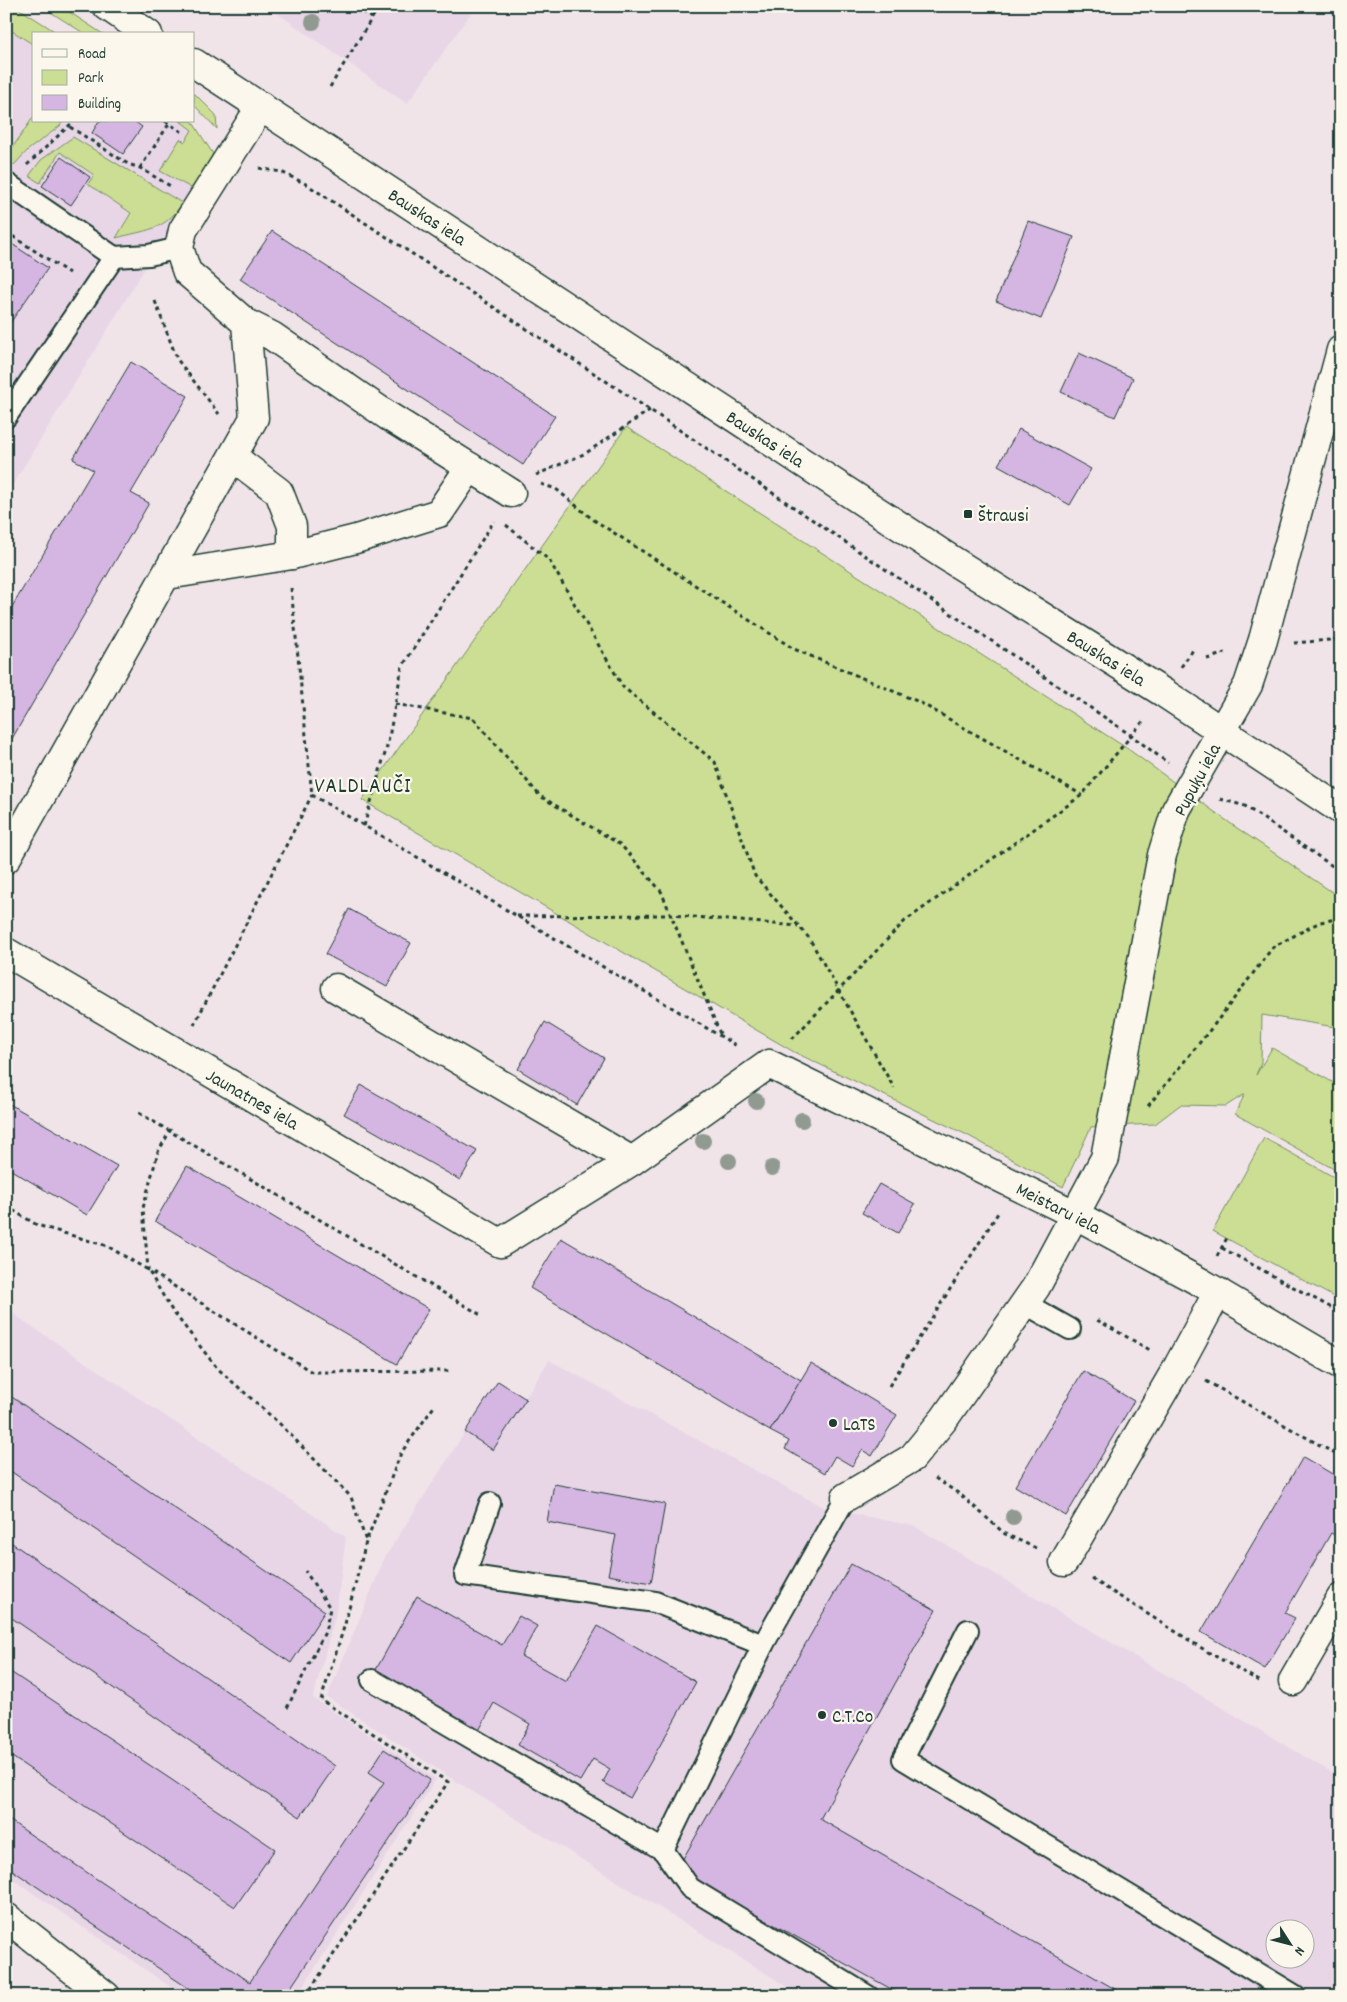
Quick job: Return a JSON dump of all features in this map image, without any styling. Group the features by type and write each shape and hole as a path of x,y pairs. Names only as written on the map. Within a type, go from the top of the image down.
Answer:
{"street":[{"path":"106,6 145,32"},
{"name":"Bauskas iela","path":"195,64 944,555 1164,693 1341,810"},
{"path":"261,106 183,230 179,248 187,272 246,322 272,336 388,416 470,467 519,486"},
{"path":"6,859 254,418 246,322"},
{"name":"Pupuķu iela","path":"846,1497 912,1458 944,1419 1036,1286 1105,1158 1162,855 1176,810 1248,685 1263,640 1341,350"},
{"path":"239,447 279,492 292,526 292,555"},
{"path":"167,575 292,555 356,539 439,513 470,467"},
{"name":"Jaunatnes iela","path":"6,952 500,1243 632,1161"},
{"path":"336,988 632,1161 769,1064"},
{"name":"Meistaru iela","path":"769,1064 1076,1214 1218,1292 1341,1365"},
{"path":"1064,1562 1178,1366 1218,1292"},
{"path":"1294,1681 1341,1598"},
{"path":"6,1917 106,1996"}],"lane":[{"path":"9,185 114,256 149,255 179,248"},
{"path":"6,417 114,256"},
{"path":"1024,1303 1070,1329"},
{"path":"663,1850 763,1645 846,1497"},
{"path":"490,1502 465,1575 655,1602 763,1645"},
{"path":"968,1630 903,1759 1296,1996"},
{"path":"372,1680 663,1850 690,1888 868,1996"}],"path":[{"path":"355,6 372,18"},
{"path":"330,87 380,6"},
{"path":"9,185 33,157 70,127 73,122"},
{"path":"166,122 184,134"},
{"path":"70,127 128,164 140,168 169,124"},
{"path":"230,154 244,164 281,172 306,184 650,410 1132,736 1213,796 1244,806 1341,872"},
{"path":"6,232 92,289"},
{"path":"154,301 177,360 230,428 239,447"},
{"path":"364,826 388,743 402,667 496,516 519,486 586,453 650,410"},
{"path":"519,486 556,489 591,518 794,649 918,702 1082,795"},
{"path":"496,516 549,560 623,688 715,762 755,876 809,938 839,988 894,1089"},
{"path":"178,1055 312,795 291,587 292,555"},
{"path":"1263,640 1296,643 1341,639"},
{"path":"395,704 473,718 540,796 621,845 660,891 722,1037"},
{"path":"312,795 769,1064 839,988 905,921 1082,795 1132,736"},
{"path":"516,916 671,915 798,926"},
{"path":"1148,1107 1214,1025 1273,947 1320,922 1341,918"},
{"path":"139,1113 170,1129 481,1315"},
{"path":"170,1129 158,1152 143,1208 148,1270 171,1309 217,1368 281,1425 351,1497 366,1542"},
{"path":"889,1386 1015,1185"},
{"path":"6,1206 37,1224 107,1246 312,1372 451,1371"},
{"path":"1222,1248 1341,1313"},
{"path":"287,1708 325,1632 330,1608 305,1571"},
{"path":"1185,1637 1280,1692 1294,1681"}],"shaded area":[{"path":"267,6 476,6 407,104"},
{"path":"6,13 32,32 32,122 186,122 213,157 9,491 6,489"},
{"path":"6,1309 346,1537 336,1614 313,1698 436,1779 297,1996 184,1996 6,1875"},
{"path":"549,1360 825,1508 914,1526 1341,1778 1341,1996 802,1996 457,1782 327,1697 385,1557 465,1432 493,1450"}],"green space":[{"path":"41,6 60,6 100,32 82,32"},
{"path":"6,7 20,9 56,32 32,32 32,44 12,31 6,38"},
{"path":"195,94 216,115 217,129 195,106"},
{"path":"32,119 32,122 62,122 60,126 28,150 14,165 6,160 6,157"},
{"path":"181,122 193,122 213,154 193,189 160,171 180,139 185,142 192,130"},
{"path":"73,137 182,203 176,212 162,224 145,231 116,238 131,213 88,184 94,175 60,152 40,183 29,176 41,160"},
{"path":"626,427 1128,749 1234,826 1341,898 1341,1028 1262,1015 1261,1063 1256,1075 1272,1048 1341,1087 1341,1173 1235,1114 1245,1094 1226,1106 1180,1105 1155,1124 1091,1127 1063,1187 967,1135 794,1052 362,800"},
{"path":"1264,1138 1341,1181 1341,1301 1213,1231"}],"building":[{"path":"98,122 135,122 142,127 123,154 92,133"},
{"path":"61,157 90,177 71,205 42,186"},
{"path":"1028,221 1074,237 1041,319 996,301"},
{"path":"272,231 555,416 523,465 240,279"},
{"path":"6,240 48,268 6,329"},
{"path":"1079,353 1133,378 1115,417 1061,392"},
{"path":"131,362 188,396 131,493 149,503 6,749 6,617 93,470 73,459"},
{"path":"1019,429 1091,469 1070,505 998,465"},
{"path":"349,909 411,943 387,987 325,954"},
{"path":"545,1022 604,1058 577,1105 518,1069"},
{"path":"361,1085 477,1151 460,1180 344,1114"},
{"path":"6,1102 117,1166 87,1215 6,1167"},
{"path":"187,1166 429,1309 397,1364 155,1221"},
{"path":"879,1184 915,1204 898,1233 862,1213"},
{"path":"561,1238 801,1380 770,1431 530,1288"},
{"name":"LaTS","path":"811,1363 897,1415 872,1456 862,1450 852,1466 835,1456 825,1473 785,1449 789,1441 770,1431"},
{"path":"1083,1371 1134,1401 1066,1516 1015,1486"},
{"path":"498,1381 526,1399 493,1450 465,1432"},
{"path":"6,1393 325,1611 291,1663 6,1468"},
{"path":"1303,1457 1341,1479 1341,1538 1331,1533 1285,1613 1295,1618 1265,1669 1201,1632"},
{"path":"554,1484 665,1504 651,1583 608,1575 616,1535 547,1522"},
{"path":"6,1539 335,1766 300,1817 6,1614"},
{"name":"C.T.Co","path":"851,1564 936,1610 820,1819 1127,1996 904,1996 676,1871"},
{"path":"417,1596 502,1645 519,1616 537,1626 521,1656 566,1681 598,1626 696,1682 630,1798 603,1782 610,1769 593,1759 580,1781 518,1745 530,1724 494,1703 477,1734 373,1675"},
{"path":"6,1669 275,1849 235,1907 6,1753"},
{"path":"384,1749 430,1780 285,1996 200,1996 6,1866 6,1818 250,1982 384,1782 369,1772"}],"place":[{"name":"Štrausi","path":"968,514"},
{"name":"LaTS","path":"833,1423"},
{"name":"C.T.Co","path":"822,1715"}],"district":[{"name":"VALDLAUČI","path":"363,785"}]}
